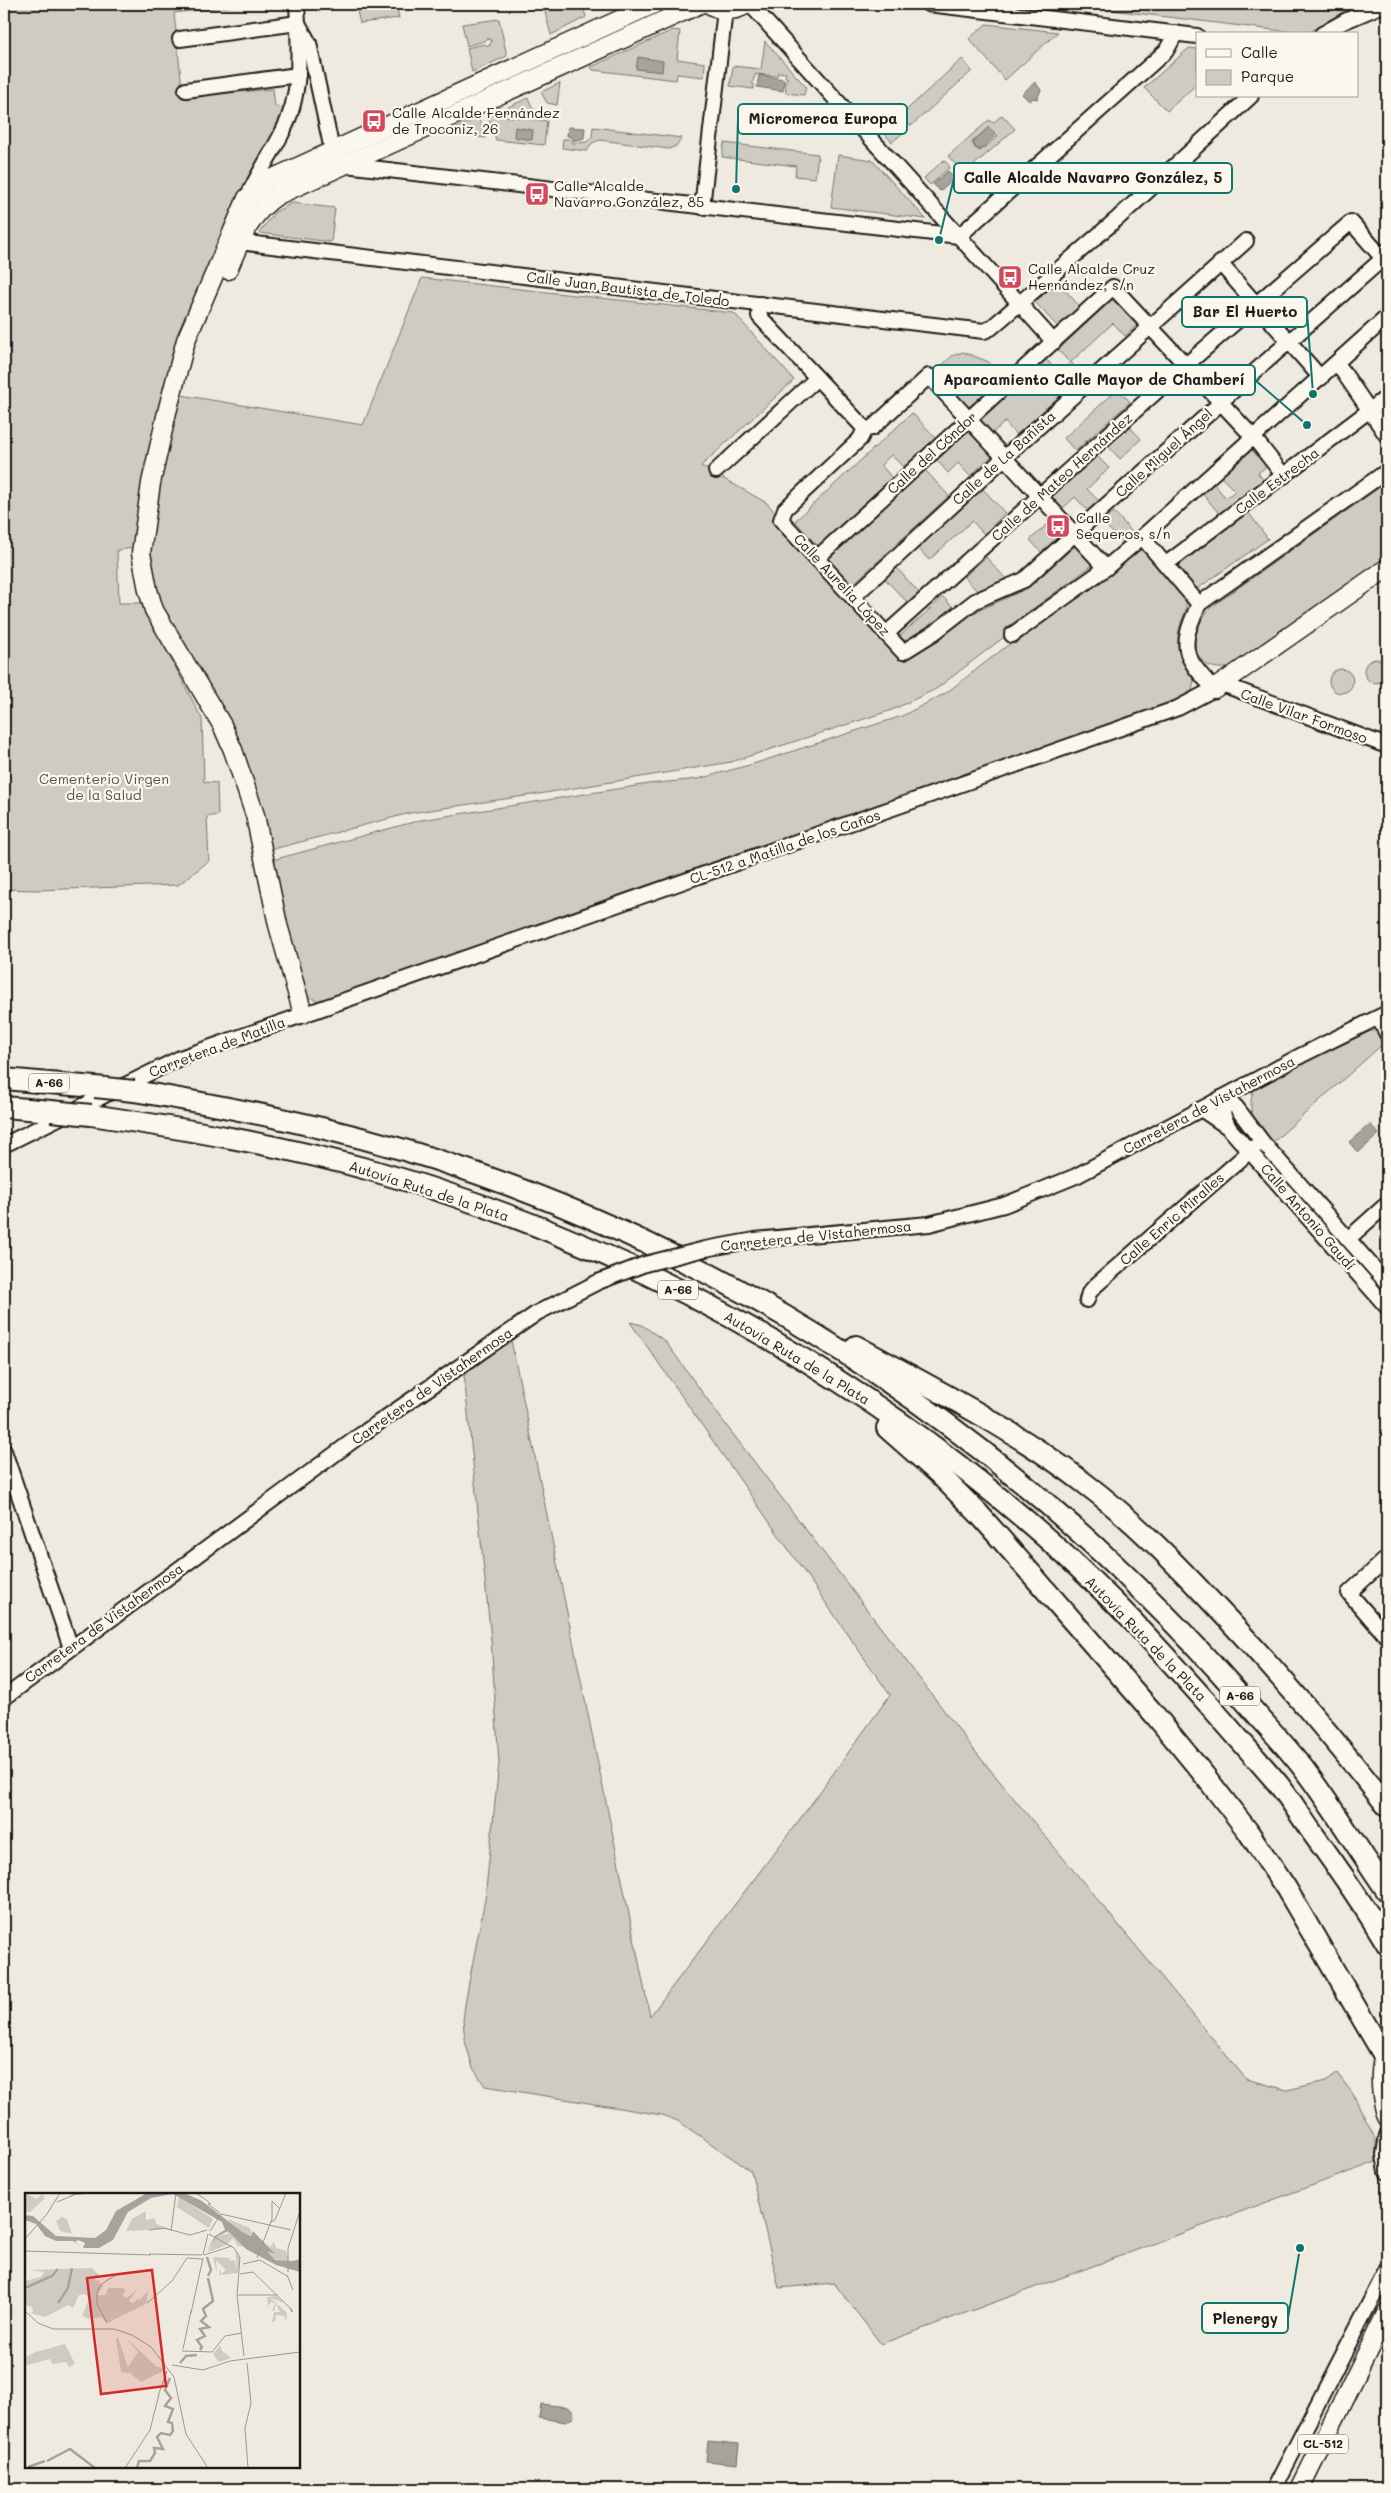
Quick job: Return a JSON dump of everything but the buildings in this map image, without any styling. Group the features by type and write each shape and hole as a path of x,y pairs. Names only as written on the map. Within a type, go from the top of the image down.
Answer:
{"highway":[{"name":"Autovía Ruta de la Plata","path":"4,1079 134,1091 215,1104 298,1121 379,1142 518,1188 649,1244 739,1289 809,1330 902,1390 995,1459 1068,1521 1184,1632 1300,1764 1387,1891"},
{"name":"Autovía Ruta de la Plata","path":"4,1107 91,1115 198,1130 297,1151 375,1171 474,1203 570,1240 645,1273 780,1345 842,1383 981,1484 1112,1599 1161,1650 1277,1782 1387,1944"},
{"path":"570,1240 740,1331 867,1410 938,1473 979,1514 1154,1714 1248,1830 1385,2049"},
{"path":"649,1244 730,1278 930,1384 1012,1433 1084,1483 1126,1517 1204,1593 1343,1751 1387,1806"}],"main road":[{"path":"303,1014 278,925 255,815 233,750 222,725 154,610 148,590 142,553 143,529 172,391 192,355 233,242 246,198 265,173 332,150 654,4"},
{"path":"233,242 260,209 278,196 700,4"},
{"path":"717,7 733,10 748,4"},
{"path":"1218,686 1387,568"},
{"path":"1385,2049 1380,2084 1387,2117"},
{"name":"CL-512","path":"1300,2489 1387,2312"}],"street":[{"path":"278,196 265,173 289,117 298,75 297,4"},
{"path":"748,4 1054,342"},
{"path":"928,4 1196,36"},
{"path":"1326,32 1345,21 1385,4"},
{"path":"702,207 717,7"},
{"path":"180,39 298,23"},
{"path":"298,23 309,43 332,150 345,165 959,236 1166,51 1176,33"},
{"path":"186,90 298,75"},
{"name":"Calle Juan Bautista de Toledo","path":"233,242 984,331 991,328 1020,304 1118,218 1249,98"},
{"path":"379,149 379,159 382,168"},
{"name":"Calle de Mateo Hernández","path":"887,633 1186,365 1351,222 1386,257"},
{"name":"Calle de La Bañista","path":"853,597 1004,458 1246,241"},
{"name":"Calle Miguel Ángel","path":"903,652 935,632 975,601 1024,580 1288,341 1386,257"},
{"path":"1220,264 1321,378"},
{"name":"Calle del Cóndor","path":"818,558 1113,287 1149,327"},
{"path":"760,304 759,316 865,429 872,428 929,376 1106,568"},
{"path":"1012,635 1106,568 1254,438 1387,317"},
{"path":"1149,327 1254,438 1284,476"},
{"path":"1337,363 1387,436"},
{"path":"716,472 817,378"},
{"name":"Calle Estrecha","path":"1166,564 1387,397"},
{"name":"Calle Aurelia López","path":"865,429 860,440 785,509 781,520 903,652"},
{"path":"1218,686 1199,673 1189,660 1186,646 1187,632 1199,604 1387,471"},
{"path":"1142,537 1199,604"},
{"path":"1194,699 1199,673"},
{"name":"CL-512 a Matilla de los Caños","path":"353,996 1052,754 1178,708 1218,686"},
{"name":"Calle Vilar Formoso","path":"1218,686 1387,746"},
{"name":"Carretera de Matilla","path":"4,1145 151,1070 211,1046 353,996"},
{"path":"1383,1016 1387,1034"},
{"name":"Carretera de Vistahermosa","path":"4,1698 362,1434 537,1313 598,1282 653,1262 704,1248 756,1240 929,1224 979,1213 1004,1205 1076,1176 1302,1055 1383,1016"},
{"name":"Calle Antonio Gaudí","path":"1243,1086 1244,1109 1248,1121"},
{"name":"Calle Antonio Gaudí","path":"1221,1098 1236,1108 1248,1121 1264,1144 1387,1283"},
{"name":"Calle Antonio Gaudí","path":"1221,1098 1224,1117 1229,1128"},
{"name":"Calle Antonio Gaudí","path":"1201,1109 1229,1128 1387,1307"},
{"name":"Calle Enric Miralles","path":"1087,1300 1089,1293 1095,1286 1257,1145 1264,1144"},
{"path":"1348,1239 1387,1204"},
{"path":"4,1451 71,1648"},
{"path":"1387,1558 1348,1593 1387,1638"},
{"path":"1387,2135 1385,2144 1387,2167"},
{"path":"1274,2489 1387,2268"}],"green space":[{"name":"Cementerio Virgen de la Salud","path":"4,4 248,4 174,13 183,97 273,89 275,107 286,106 250,180 181,339 163,391 133,548 117,550 119,603 142,603 202,719 204,782 217,783 218,815 207,817 209,861 178,885 36,890 4,889"},
{"path":"396,4 399,18 360,23 356,7"},
{"path":"552,4 582,4 586,17 551,35 544,8"},
{"path":"1061,4 1355,4 1310,32 1291,32"},
{"path":"499,19 507,56 472,72 467,48 484,44 489,46 492,41 487,38 484,41 467,46 462,24"},
{"path":"986,24 1058,32 1005,80 969,39"},
{"path":"673,30 680,31 677,59 705,63 704,77 677,74 676,80 593,70 591,67"},
{"path":"765,41 806,87 804,95 786,93 785,81 788,78 785,77 786,73 778,72 777,76 756,74 752,83 754,84 754,89 730,86 733,66 761,69"},
{"path":"1189,48 1196,49 1196,85 1167,111 1144,88"},
{"path":"962,59 972,71 911,126 901,115"},
{"path":"560,83 557,105 547,103 541,92"},
{"path":"528,98 535,113 504,109"},
{"path":"487,114 547,121 544,145 496,140"},
{"path":"1002,115 1015,129 964,174 948,156 989,120 993,123","holes":["989,127 998,136 980,151 975,148 972,142"]},
{"path":"479,118 486,138 444,133"},
{"path":"893,120 904,132 892,142 881,130"},
{"path":"593,127 682,138 676,146 669,149 600,140 592,143 587,151 562,148 563,139 569,139 573,143 587,142 592,137"},
{"path":"724,143 818,154 815,178 795,176 796,166 722,157"},
{"path":"838,155 872,160 926,219 831,207"},
{"path":"944,160 950,167 930,185 924,178"},
{"path":"292,203 335,208 331,242 259,233 275,212"},
{"path":"422,278 734,313 794,380 701,466 767,503 777,515 773,519 903,661 940,639 973,613 1028,588 1075,546 1093,565 1005,629 1008,634 936,689 892,710 731,762 410,813 270,850 162,607 155,586 148,551 150,524 177,404 181,395 363,425"},
{"path":"1058,282 1080,307 1058,327 1035,302"},
{"path":"1114,298 1138,324 1125,336 1113,323 1071,362 1082,376 1016,435 1005,422 991,434 979,420 1046,359 1059,373 1070,363 1058,350"},
{"path":"963,352 989,362 1003,377 968,408 935,372 952,356"},
{"path":"1118,389 1130,402 1075,451 1064,438"},
{"path":"912,413 936,438 904,468 891,455 881,465 892,478 818,546 795,521"},
{"path":"1129,426 1141,439 1120,459 1108,446"},
{"path":"968,431 992,456 970,476 958,463 948,473 937,460"},
{"path":"1253,448 1268,465 1258,473 1267,485 1222,517 1201,492 1213,483 1226,498 1235,491 1220,476"},
{"path":"1097,456 1109,468 1087,489 1099,501 1088,511 1075,497 1061,510 1051,498"},
{"path":"925,470 949,496 852,585 828,559"},
{"path":"1387,482 1387,559 1239,664 1232,667 1217,668 1205,663 1200,658 1195,638 1200,624 1210,608"},
{"path":"982,488 1005,513 984,534 972,521 929,560 917,547"},
{"path":"1114,512 1135,535 1124,545 1103,522"},
{"path":"1248,512 1268,539 1197,589 1178,566"},
{"path":"1051,521 1063,533 1042,553 1030,540"},
{"path":"1141,549 1185,597 1186,609 1179,629 1178,644 1181,659 1194,680 1192,691 1183,700 322,1002 311,998 301,989 272,865 276,859 421,820 648,784 698,779 753,764 902,716 946,693 1012,642 1015,644"},
{"path":"986,557 1006,579 977,591 964,577"},
{"path":"896,567 919,593 908,603 884,578"},
{"path":"943,597 955,609 907,643 900,636"},
{"path":"1376,659 1384,663 1388,671 1384,679 1376,683 1368,679 1364,671 1368,663"},
{"path":"1341,669 1349,673 1353,681 1349,689 1341,693 1333,689 1329,681 1333,673"},
{"path":"1371,1031 1377,1031 1385,1042 1271,1144 1254,1119 1251,1107 1253,1091 1262,1083"},
{"path":"630,1322 642,1325 665,1341 726,1425 978,1755 1246,2079 1287,2090 1326,2081 1337,2073 1353,2094 1376,2140 1376,2162 881,2344 834,2283 779,2288 751,2171 678,2121 662,2115 485,2086 473,2068 465,2041 463,2020 485,1899 499,1763 491,1639 464,1375 511,1340 650,2016 809,1807 890,1695"}],"shaded area":[{"path":"638,57 663,61 662,72 636,69"},
{"path":"759,75 784,79 783,91 757,87"},
{"path":"1035,82 1041,90 1037,99 1033,98 1029,101 1022,94"},
{"path":"515,127 533,130 532,140 514,137"},
{"path":"568,127 585,128 584,138 573,141 572,137 567,136"},
{"path":"989,127 996,135 980,150 975,147 973,142"},
{"path":"948,171 954,178 940,191 933,184"},
{"path":"1370,1124 1379,1134 1358,1153 1349,1142"},
{"path":"541,2404 567,2407 573,2411 574,2417 566,2422 539,2418"},
{"path":"708,2441 739,2444 737,2464 706,2461"}],"place":[{"name":"Calle Alcalde Fernández de Troconiz, 26","path":"374,121"},
{"name":"Micromerca Europa","path":"736,189"},
{"name":"Calle Alcalde Navarro González, 85","path":"537,194"},
{"name":"Calle Alcalde Navarro González, 5","path":"939,240"},
{"name":"Calle Alcalde Cruz Hernández, s/n","path":"1010,277"},
{"name":"Bar El Huerto","path":"1313,394"},
{"name":"Aparcamiento Calle Mayor de Chamberí","path":"1307,425"},
{"name":"Calle Sequeros, s/n","path":"1058,526"},
{"name":"Plenergy","path":"1300,2248"}]}
